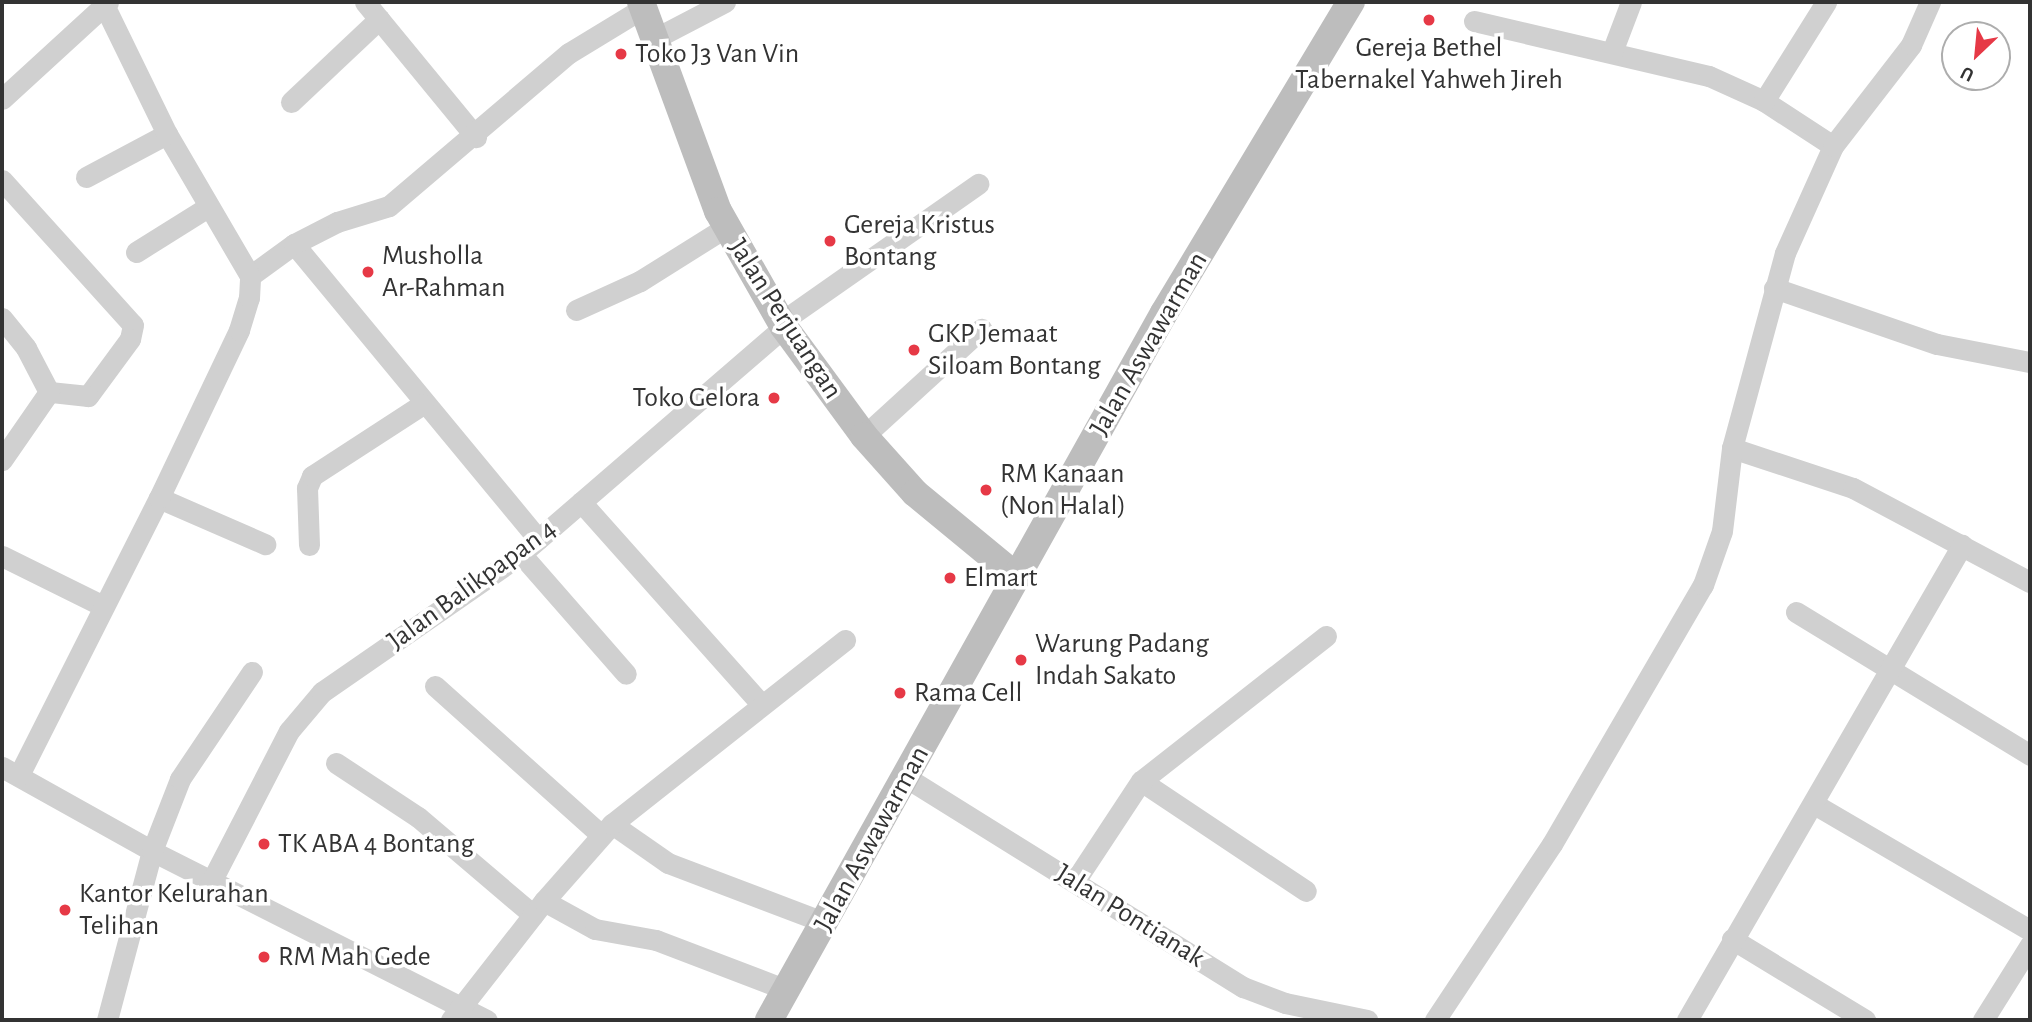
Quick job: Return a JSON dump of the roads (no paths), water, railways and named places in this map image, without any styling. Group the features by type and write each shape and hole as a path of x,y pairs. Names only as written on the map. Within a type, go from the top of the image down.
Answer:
{"street":[{"path":"365,2 476,137"},
{"path":"654,39 725,2"},
{"name":"Jalan Aswawarman","path":"769,1020 907,778 1164,313 1351,2"},
{"path":"1612,52 1631,2"},
{"path":"1764,101 1826,2"},
{"path":"1436,1020 1552,844 1694,604 1721,531 1732,448 1785,253 1833,146 1911,45 1930,2"},
{"path":"5,89 106,3 167,134 250,276"},
{"path":"487,1020 457,1013 152,851 10,771 159,498 239,330 250,276 294,244 337,222 389,206 476,137 569,53 642,5"},
{"name":"Jalan Perjuangan","path":"642,5 726,227 783,325 864,436 915,493 1017,577"},
{"path":"291,102 379,19"},
{"path":"1474,21 1709,76 1764,101 1833,146"},
{"path":"86,177 167,134"},
{"path":"2,180 133,325 130,339 88,396 49,392"},
{"name":"Jalan Balikpapan 4","path":"211,882 263,778 303,711 321,692 521,554 783,325 978,184"},
{"path":"136,252 208,207"},
{"path":"576,310 640,281 726,227"},
{"path":"294,244 423,404 538,539"},
{"path":"1774,289 1937,344 2030,362"},
{"path":"2,317 26,348 49,392"},
{"path":"864,436 981,329"},
{"path":"4,450 49,392"},
{"path":"309,545 307,488 312,476 423,404"},
{"path":"1732,448 1853,488 2030,582"},
{"path":"159,498 264,544"},
{"path":"581,502 760,704"},
{"path":"1687,1020 1962,545"},
{"path":"521,554 626,674"},
{"path":"2,556 101,605"},
{"path":"1796,612 2030,755"},
{"path":"1075,881 1141,781 1326,636"},
{"path":"457,1013 539,908 607,830 760,704 845,640"},
{"path":"107,1020 152,851 188,763 252,672"},
{"path":"435,685 607,830 668,863 825,923"},
{"path":"336,763 418,817 539,908 595,929 656,940 787,989"},
{"name":"Jalan Pontianak","path":"907,778 1243,987 1305,1007 1363,1019"},
{"path":"1141,781 1306,891"},
{"path":"1814,804 2030,930"},
{"path":"1732,939 1865,1020"},
{"path":"1983,1020 2030,945"}],"place":[{"name":"Gereja Bethel Tabernakel Yahweh Jireh","path":"1429,20"},
{"name":"Toko J3 Van Vin","path":"621,54"},
{"name":"Gereja Kristus Bontang","path":"830,241"},
{"name":"Musholla Ar-Rahman","path":"368,272"},
{"name":"GKP Jemaat Siloam Bontang","path":"914,350"},
{"name":"Toko Gelora","path":"774,398"},
{"name":"RM Kanaan (Non Halal)","path":"986,490"},
{"name":"Elmart","path":"950,578"},
{"name":"Warung Padang Indah Sakato","path":"1021,660"},
{"name":"Rama Cell","path":"900,693"},
{"name":"TK ABA 4 Bontang","path":"264,844"},
{"name":"Kantor Kelurahan Telihan","path":"65,910"},
{"name":"RM Mah Gede","path":"264,957"}]}
